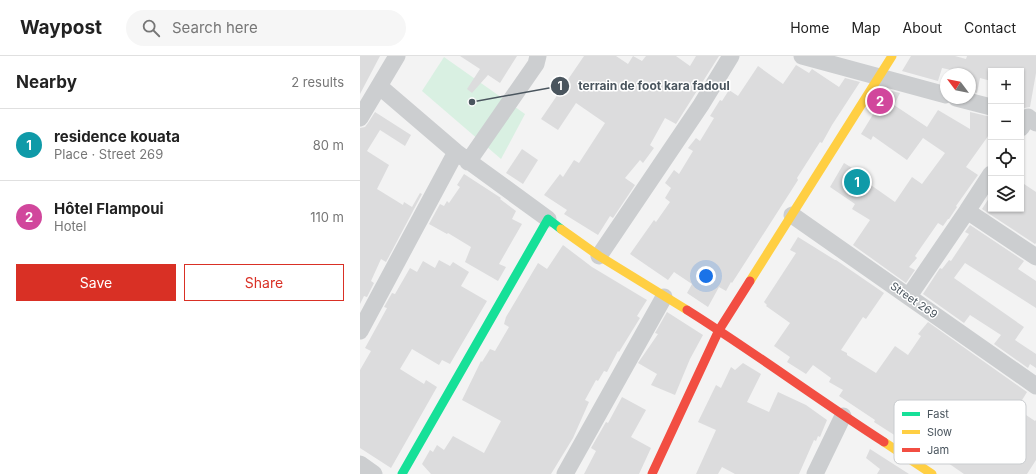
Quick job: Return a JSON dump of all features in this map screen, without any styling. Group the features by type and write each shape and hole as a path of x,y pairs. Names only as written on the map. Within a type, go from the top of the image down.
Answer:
{"street":[{"path":"360,118 397,56"},
{"path":"360,331 462,157 536,64 538,56"},
{"path":"600,256 701,105 731,56"},
{"path":"802,56 940,93"},
{"path":"652,474 719,330 892,56"},
{"path":"379,86 462,157 600,256 719,330 894,449"},
{"path":"976,104 988,107"},
{"path":"908,296 968,211 990,176"},
{"path":"968,211 1036,257"},
{"name":"Street 269","path":"792,215 1036,386"},
{"path":"402,474 548,219"},
{"path":"565,474 664,297"},
{"path":"815,474 843,416"},
{"path":"360,464 374,474"},
{"path":"916,464 930,473"}],"green space":[{"path":"444,57 525,114 501,159 422,91"}],"building":[{"path":"360,56 380,56 360,94"},
{"path":"460,56 517,56 500,83 488,75 472,93 467,89 480,69"},
{"path":"584,56 616,56 628,64 633,56 642,61 646,56 676,56 690,66 696,56 719,56 676,124 665,118 650,145 654,148 643,163 640,160 625,178 635,185 613,218 610,216 598,235 564,214 567,210 544,195 560,174 563,177 574,160 579,163 605,123 576,103 558,130 541,119"},
{"path":"911,56 955,56 966,59 967,56 1036,56 1036,73 1030,107 1024,108 1024,68 988,68 988,80 980,78 977,93 976,68 940,68 938,81 902,71"},
{"path":"796,65 809,73 812,69 839,87 845,78 860,82 822,143 820,142 797,178 798,180 732,283 731,282 726,291 719,287 708,307 687,293 692,284 674,272 668,280 630,254 654,220 656,222 670,202 665,198 671,188 665,183 674,170 679,174 693,151 688,148 696,138 700,141 714,118 710,116 720,100 722,101 729,90 738,96 758,66 783,84"},
{"path":"888,90 900,93 894,105 927,127 938,110 970,129 970,112 988,116 988,136 966,167 978,175 956,206 957,207 949,219 943,226 938,223 915,256 917,258 909,267 915,270 906,283 853,245 870,220 852,209 855,204 830,187 844,163 870,179 868,183 895,202 912,177 922,184 945,153 923,138 907,160 873,136 871,140 861,134"},
{"path":"375,112 411,135 405,146 380,130 367,151 389,165 377,189 403,205 404,202 412,207 420,193 422,194 386,262 381,259 371,281 374,283 367,297 364,296 360,304 360,128 365,127"},
{"path":"522,149 538,160 523,184 506,173"},
{"path":"464,174 501,198 500,199 516,211 512,219 522,224 499,264 506,267 498,281 465,262 471,247 448,233 447,234 429,224 440,204 444,206 447,201 449,203 460,187 457,185"},
{"path":"1024,184 1036,192 1036,243 1035,244 982,209 988,200 988,212 1024,212"},
{"path":"970,225 1024,261 1018,269 1036,281 1036,308 965,263 954,278 1024,327 1015,340 1036,354 1036,368 1030,364 1028,368 994,344 1001,335 970,315 964,323 923,294 940,268 942,269 949,260 951,261 969,234 965,232"},
{"path":"798,237 836,260 884,293 866,319 863,317 841,350 847,353 847,355 876,373 895,346 908,355 921,336 918,334 928,322 1027,392 1022,400 894,400 894,435 874,422 875,420 839,396 843,390 829,382 831,378 813,365 806,374 787,362 790,357 774,346 790,323 766,306 767,305 764,302 796,253 790,250"},
{"path":"563,245 592,267 647,300 637,316 640,318 619,352 618,351 607,372 604,371 598,381 596,380 585,400 589,402 573,438 551,474 431,474 422,464 430,450 433,452 437,445 444,450 453,436 484,453 501,421 462,400 481,361 482,362 490,349 495,351 509,327 504,324 506,317 538,263 547,269"},
{"path":"439,260 450,266 453,262 469,272 461,286 487,301 450,364 442,360 439,365 412,349 400,369 424,384 426,380 437,387 391,468 360,448 360,370 371,351 365,348 387,308 384,307 392,293 395,294 410,268 417,272 423,261 435,268"},
{"path":"667,312 703,335 690,359 675,395 651,385 657,374 638,363 658,334 655,333"},
{"path":"743,363 761,374 747,402 769,412 778,392 806,405 827,420 820,437 818,436 816,441 814,440 799,474 735,474 722,467 718,474 696,474 716,430 698,422 716,385 721,388 731,367 735,370"},
{"path":"622,397 646,410 631,437 651,448 639,474 584,474 596,451 591,448 606,422 608,423"},
{"path":"1026,415 1035,421 1036,420 1036,460 1027,474 964,474 950,464 1026,464"},
{"path":"870,449 909,474 877,474 880,469 866,458"}],"traffic: fast":[{"path":"402,474 548,219 561,229"}],"traffic: slow":[{"path":"750,281 892,56"},
{"path":"561,229 599,256 687,310"},
{"path":"884,442 894,449"},
{"path":"917,464 932,474"}],"traffic: jam":[{"path":"652,474 719,330 750,281"},
{"path":"687,310 737,342 884,442"}],"place":[{"name":"Hôtel Flampoui","path":"880,101"},
{"name":"terrain de foot kara fadoul","path":"472,102"},
{"name":"residence kouata","path":"857,182"}]}
